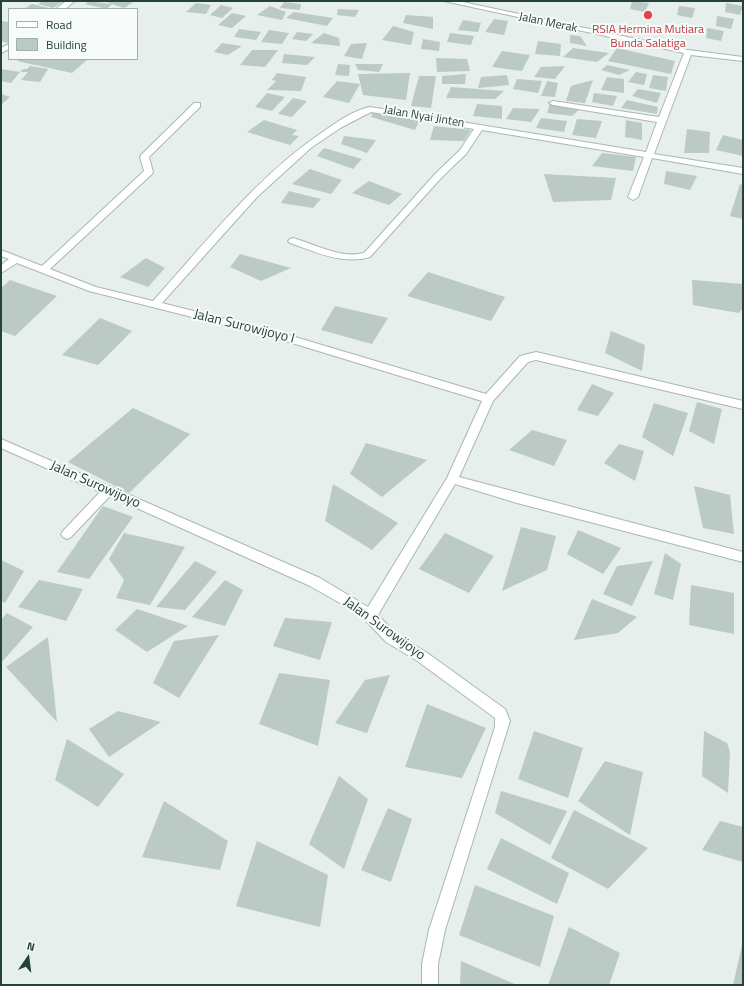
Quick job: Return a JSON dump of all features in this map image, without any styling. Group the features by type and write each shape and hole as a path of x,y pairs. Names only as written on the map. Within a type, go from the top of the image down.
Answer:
{"street":[{"path":"61,8 71,1"},
{"name":"Jalan Merak","path":"448,1 688,52 743,59"},
{"path":"633,197 688,52"},
{"path":"553,103 663,120"},
{"path":"43,270 149,172 144,157 196,105"},
{"name":"Jalan Nyai Jinten","path":"155,305 268,181 290,160 324,135 354,116 370,109 743,171"},
{"path":"293,241 346,258 359,258 367,255 439,175 463,152 480,127"},
{"name":"Jalan Surowijoyo I","path":"1,253 14,260 93,289 281,336 488,399"},
{"path":"1,270 14,260"},
{"path":"370,616 452,479 488,399 524,359 536,356 743,405"},
{"name":"Jalan Surowijoyo","path":"1,443 315,582 352,603 370,616 391,638 421,656 500,714 503,721 437,930 430,964 430,985"},
{"path":"452,479 517,498 743,557"},
{"path":"67,534 108,491"}],"building":[{"path":"43,1 64,1 53,8 38,4"},
{"path":"89,1 111,4 104,1 135,1 124,8 112,4 108,8 103,8 85,4"},
{"path":"632,1 649,3 645,12 630,9"},
{"path":"284,2 301,4 300,10 280,8"},
{"path":"196,3 211,5 206,14 186,12"},
{"path":"726,3 743,6 740,15 725,12"},
{"path":"32,4 49,8 26,8"},
{"path":"221,5 233,8 222,18 210,15"},
{"path":"270,6 286,12 282,20 257,15"},
{"path":"679,6 695,8 692,18 677,15"},
{"path":"338,9 359,10 355,17 337,15"},
{"path":"294,12 333,18 327,26 286,18"},
{"path":"232,13 246,16 232,28 218,25"},
{"path":"406,15 433,17 433,29 403,23"},
{"path":"717,16 734,19 731,29 716,26"},
{"path":"494,19 508,21 504,35 485,32"},
{"path":"463,20 481,23 478,32 458,30"},
{"path":"1,21 8,22 8,42 1,41"},
{"path":"393,26 414,32 411,45 382,40"},
{"path":"707,28 724,31 721,41 706,38"},
{"path":"239,29 261,32 256,40 234,37"},
{"path":"269,30 289,33 282,44 261,42"},
{"path":"297,32 313,34 306,41 292,39"},
{"path":"324,33 339,38 340,46 311,43"},
{"path":"450,33 474,36 471,45 447,42"},
{"path":"570,35 580,36 587,46 570,43"},
{"path":"423,39 440,42 439,51 421,49"},
{"path":"538,41 561,44 560,56 535,54"},
{"path":"222,43 242,46 228,55 214,52"},
{"path":"367,43 362,59 344,56 351,44"},
{"path":"573,48 609,53 597,62 563,57"},
{"path":"617,48 675,61 671,74 608,61"},
{"path":"252,50 278,50 265,67 240,65"},
{"path":"502,51 530,55 522,71 492,67"},
{"path":"284,54 315,57 307,65 282,63"},
{"path":"436,58 467,59 470,71 437,72"},
{"path":"18,60 87,60 72,73 17,61"},
{"path":"338,64 350,65 349,76 335,75"},
{"path":"355,64 383,64 379,72 358,70"},
{"path":"607,65 630,70 619,75 601,70"},
{"path":"30,66 48,69 40,82 21,80 28,72 20,72"},
{"path":"565,66 555,79 534,77 541,67"},
{"path":"1,69 20,72 11,83 1,81"},
{"path":"636,72 647,74 644,85 628,82"},
{"path":"277,73 306,77 301,91 267,90 276,81 272,80"},
{"path":"410,73 406,100 363,95 358,74"},
{"path":"466,74 465,84 442,84 442,76"},
{"path":"507,75 509,85 478,88 481,77"},
{"path":"653,75 668,77 666,91 649,88"},
{"path":"419,76 436,76 431,108 411,106"},
{"path":"607,77 624,79 624,93 601,90"},
{"path":"517,79 542,81 538,93 513,89"},
{"path":"593,80 585,103 566,101 571,86"},
{"path":"337,81 360,84 349,103 323,97"},
{"path":"547,81 558,83 555,97 541,96"},
{"path":"451,87 504,91 495,99 446,98"},
{"path":"638,89 661,93 657,103 632,96"},
{"path":"267,93 285,97 272,111 255,107"},
{"path":"594,93 617,96 613,106 592,102"},
{"path":"1,94 10,97 1,105"},
{"path":"293,98 307,101 292,117 278,114"},
{"path":"627,100 658,107 657,114 621,108"},
{"path":"477,104 502,106 502,119 473,116"},
{"path":"550,104 581,108 572,116 547,113"},
{"path":"513,108 540,109 531,122 506,119"},
{"path":"373,111 420,119 415,130 371,117"},
{"path":"541,118 567,121 564,132 536,128"},
{"path":"577,119 602,121 596,138 572,135"},
{"path":"264,120 297,130 292,135 299,136 290,145 247,132"},
{"path":"626,120 642,123 642,140 625,137"},
{"path":"434,126 471,130 464,141 430,140"},
{"path":"687,129 710,132 709,153 684,153"},
{"path":"723,135 743,140 743,156 716,150"},
{"path":"344,136 376,140 367,153 341,144"},
{"path":"324,148 362,159 353,169 317,156"},
{"path":"602,153 636,157 633,171 592,166"},
{"path":"310,169 342,180 331,194 292,184"},
{"path":"666,171 697,176 690,190 664,184"},
{"path":"544,174 616,178 611,200 553,202"},
{"path":"369,181 402,194 389,205 352,193"},
{"path":"740,184 743,185 743,219 730,216"},
{"path":"289,191 321,199 313,208 281,203"},
{"path":"240,254 291,268 261,281 230,267"},
{"path":"146,258 165,268 148,287 120,277"},
{"path":"428,272 505,297 491,321 407,296"},
{"path":"10,280 57,296 15,336 1,331 1,288"},
{"path":"692,280 743,284 743,308 739,313 693,305"},
{"path":"335,306 388,318 372,344 321,330"},
{"path":"100,318 132,331 98,365 62,355"},
{"path":"611,331 645,345 642,371 605,353"},
{"path":"592,384 614,393 598,416 577,410"},
{"path":"697,402 722,409 714,444 689,431"},
{"path":"654,403 688,413 673,456 642,437"},
{"path":"133,408 190,434 129,493 68,462"},
{"path":"532,430 567,440 554,466 509,450"},
{"path":"366,443 427,460 382,497 350,474"},
{"path":"619,444 644,451 635,481 604,463"},
{"path":"333,484 398,523 372,550 325,521"},
{"path":"694,486 730,495 734,534 703,528"},
{"path":"103,506 133,517 89,579 57,572"},
{"path":"521,527 556,536 547,570 502,591"},
{"path":"578,530 621,548 603,574 567,554"},
{"path":"124,533 185,547 150,605 116,598 124,580 109,559"},
{"path":"445,533 494,556 469,593 419,569"},
{"path":"665,553 681,564 673,600 654,594"},
{"path":"1,560 24,571 5,603 1,601"},
{"path":"195,561 217,572 185,610 156,607"},
{"path":"653,561 632,606 603,594 617,566"},
{"path":"39,580 83,589 66,621 18,607"},
{"path":"225,580 243,590 225,626 192,617"},
{"path":"691,585 734,593 734,634 689,625"},
{"path":"592,599 637,617 618,633 574,640"},
{"path":"137,609 188,626 147,652 115,630"},
{"path":"7,613 33,627 1,663 1,620"},
{"path":"285,618 332,622 320,660 273,646"},
{"path":"219,635 179,698 153,683 174,641"},
{"path":"48,637 57,722 6,667"},
{"path":"279,673 330,680 318,746 259,724"},
{"path":"390,675 367,733 335,723 365,680"},
{"path":"427,704 486,728 462,778 405,767"},
{"path":"118,711 161,722 109,757 89,729"},
{"path":"534,731 583,748 568,798 518,779"},
{"path":"704,731 727,743 730,752 728,793 702,776"},
{"path":"67,739 124,774 98,807 55,780"},
{"path":"605,761 643,772 630,835 578,801"},
{"path":"339,776 368,799 344,869 309,844"},
{"path":"501,791 567,811 550,845 495,813"},
{"path":"164,801 228,841 220,870 142,857"},
{"path":"388,808 412,819 391,882 361,870"},
{"path":"574,810 648,848 608,889 551,858"},
{"path":"720,821 743,827 743,862 702,850"},
{"path":"501,838 569,873 557,904 487,869"},
{"path":"257,841 328,875 320,927 236,906"},
{"path":"475,885 554,916 540,967 459,935"},
{"path":"569,927 620,953 609,985 548,985"},
{"path":"742,945 743,985 733,985"},
{"path":"461,961 517,985 460,985"}],"place":[{"name":"RSIA Hermina Mutiara Bunda Salatiga","path":"648,15"}]}
